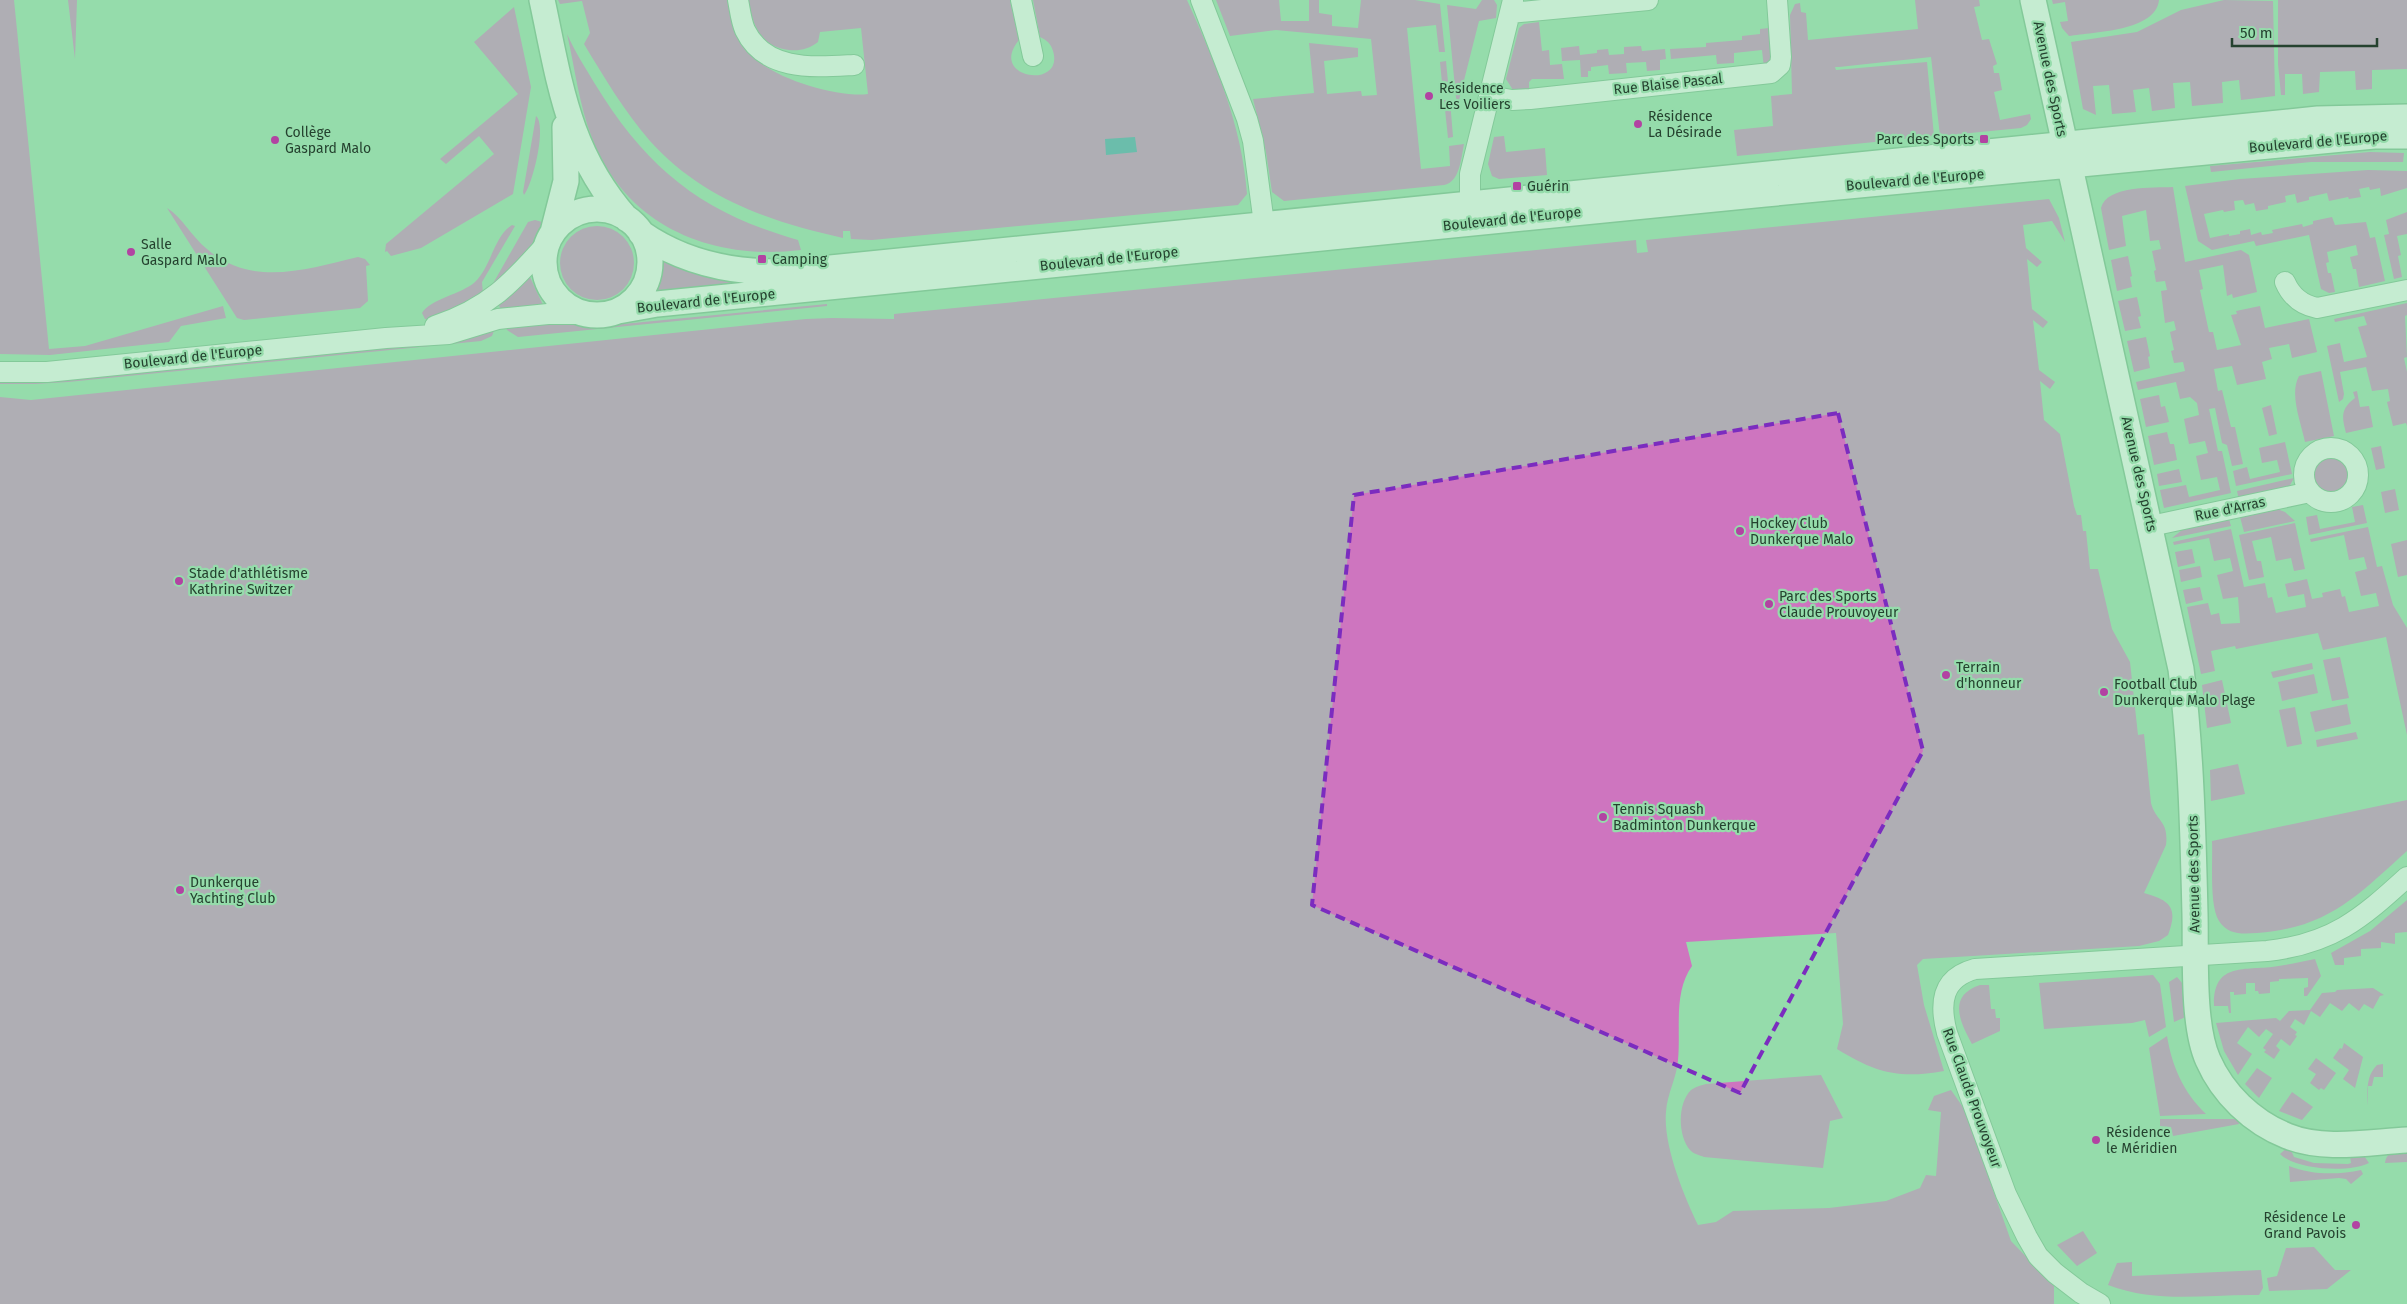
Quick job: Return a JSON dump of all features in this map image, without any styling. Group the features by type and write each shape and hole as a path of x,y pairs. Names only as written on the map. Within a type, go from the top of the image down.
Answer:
{"street":[{"path":"542,0 564,102 589,167 610,200 634,226 649,253 648,275 639,294 627,306 618,311 602,315 585,314 565,305 550,289 544,268 544,258 563,198 567,171 564,102"},
{"path":"738,0 746,31 758,48 774,60 794,66 854,65"},
{"path":"1021,0 1033,56"},
{"path":"1201,0 1247,119 1253,142 1266,234"},
{"path":"1469,214 1470,174 1511,7 1648,0"},
{"name":"Rue Blaise Pascal","path":"1489,96 1506,99 1530,98 1771,72 1780,65 1781,57 1777,0"},
{"name":"Avenue des Sports","path":"2033,0 2176,644 2189,731 2196,954 2203,1048 2218,1079 2244,1110 2269,1128 2289,1137 2331,1144 2407,1140"},
{"name":"Boulevard de l'Europe","path":"2067,155 2318,119 2407,117"},
{"name":"Boulevard de l'Europe","path":"618,311 657,304 1266,234 2067,155 2374,136 2407,136"},
{"path":"550,237 569,217 590,210 607,210 634,226"},
{"name":"Boulevard de l'Europe","path":"634,226 661,246 703,263 732,270 776,273 1266,234"},
{"name":"Boulevard de l'Europe","path":"386,338 445,323 482,305 508,286 550,237"},
{"path":"2285,282 2296,298 2305,304 2317,308 2407,290"},
{"name":"Boulevard de l'Europe","path":"0,372 47,372 386,338 449,334 482,323 507,318 548,314 585,314"},
{"name":"Rue d'Arras","path":"2151,526 2310,492"},
{"name":"Rue Claude Prouvoyeur","path":"2100,1304 2080,1293 2055,1274 2038,1256 2006,1194 1947,1033 1943,1008 1949,985 1965,972 1982,969 2281,949 2318,940 2359,920 2407,877"}],"highlighted area":[{"path":"1838,413 1923,751 1740,1093 1312,905 1354,495"}],"shaded area":[{"path":"0,0 14,0 49,349 85,346 223,306 226,318 181,326 169,342 50,355 0,354"},
{"path":"68,0 77,0 75,59"},
{"path":"558,0 729,0 751,51 763,64 791,79 825,90 841,93 868,94 861,28 820,32 818,42 804,49 789,50 779,48 771,44 759,33 752,18 748,0 1010,0 1019,40 1012,53 1013,64 1019,71 1028,75 1039,75 1048,71 1054,63 1051,46 1045,39 1040,37 1033,0 1187,0 1226,94 1239,143 1247,194 1238,205 872,240 851,239 850,231 843,231 843,238 816,232 738,205 714,193 670,161 650,141 632,118 584,44 590,33 582,1 560,4"},
{"path":"1216,0 1279,0 1281,21 1309,21 1309,0 1319,0 1319,13 1332,15 1332,26 1358,28 1361,0 1415,0 1440,4 1445,52 1439,52 1436,25 1407,28 1421,169 1450,166 1449,146 1464,144 1457,174 1449,183 1444,185 1284,201 1272,192 1266,152 1253,99 1314,93 1309,43 1358,48 1358,57 1324,61 1327,94 1361,91 1362,96 1377,95 1371,39 1276,30 1230,36"},
{"path":"1482,0 1494,0 1497,5 1496,18 1479,21 1457,108 1447,5 1476,9"},
{"path":"1915,0 1979,0 1980,6 1974,7 1982,40 1989,39 1997,64 1993,66 1994,73 1999,73 2002,90 1994,92 2000,120 2030,114 2031,119 2027,125 2021,128 1940,136 1931,57 1835,67 1836,70 1927,62 1934,136 1737,156 1734,130 1773,126 1771,96 1792,94 1790,15 1795,4 1800,3 1801,12 1806,13 1808,40 1918,29"},
{"path":"2052,0 2159,0 2155,10 2147,18 2136,24 2108,31 2069,36 2062,28 2060,22 2068,21 2065,2 2053,4"},
{"path":"2224,0 2273,1 2275,96 2241,100 2239,80 2222,82 2223,103 2192,106 2190,82 2173,83 2175,108 2152,111 2149,88 2133,90 2136,112 2112,114 2109,85 2093,86 2096,115 2083,109 2071,42 2137,32 2181,10"},
{"path":"2278,0 2407,0 2407,69 2372,70 2372,89 2356,90 2355,71 2320,72 2319,92 2303,94 2302,74 2285,74 2285,95 2281,95 2278,64"},
{"path":"514,7 531,87 513,194 421,248 391,256 387,251 385,252 386,244 494,154 479,136 446,164 440,159 518,94 474,42"},
{"path":"1539,22 1542,51 1549,50 1550,65 1562,64 1564,79 1532,79 1529,82 1529,90 1513,90 1506,79 1519,28 1524,24"},
{"path":"1769,28 1772,57 1764,68 1762,50 1734,53 1734,63 1717,64 1716,55 1671,59 1670,49 1706,47 1706,43 1742,40 1742,36 1760,34 1760,29"},
{"path":"567,34 595,84 615,114 657,164 680,184 705,201 733,216 764,229 798,240 801,250 768,252 735,250 704,243 676,231 649,215 626,194 607,169 592,138 580,100"},
{"path":"1579,46 1580,55 1597,53 1597,50 1608,49 1609,55 1624,54 1624,47 1641,46 1642,51 1665,49 1666,59 1660,60 1660,70 1647,71 1646,62 1626,63 1627,73 1609,74 1608,65 1591,67 1591,71 1588,71 1588,77 1581,77 1580,60 1562,61 1561,48"},
{"path":"1446,61 1449,92 1443,93 1440,62"},
{"path":"1444,100 1450,100 1453,137 1448,138"},
{"path":"536,116 540,131 538,155 528,189 524,195 523,192"},
{"path":"1504,136 1506,152 1545,148 1547,175 1499,179 1492,176 1488,164 1494,137"},
{"path":"2370,152 2404,153 2403,162 2311,162 2211,172 2210,166"},
{"path":"2368,170 2407,171 2407,188 2381,196 2380,188 2370,190 2369,187 2359,189 2361,197 2349,199 2348,197 2329,201 2327,193 2309,197 2309,200 2297,203 2295,194 2285,196 2286,202 2268,206 2268,209 2256,211 2254,203 2245,205 2243,200 2234,201 2235,210 2224,212 2223,210 2204,214 2210,238 2240,234 2240,231 2250,229 2251,235 2261,232 2262,235 2273,233 2272,230 2302,224 2303,227 2313,224 2313,221 2332,217 2335,225 2366,222 2370,238 2375,237 2385,281 2359,287 2356,269 2353,269 2350,257 2358,255 2356,245 2327,252 2329,262 2326,263 2328,273 2331,273 2335,292 2329,293 2321,289 2309,235 2256,246 2254,241 2212,250 2198,241 2185,186 2240,179"},
{"path":"2173,187 2185,262 2241,250 2249,255 2257,292 2233,298 2232,294 2227,296 2223,265 2199,270 2203,289 2200,290 2209,332 2213,332 2217,350 2241,345 2231,315 2237,314 2236,311 2260,306 2265,328 2309,319 2317,352 2292,358 2289,344 2269,348 2272,359 2262,362 2266,379 2237,385 2232,366 2214,369 2218,391 2222,390 2231,427 2235,427 2243,464 2232,466 2227,445 2222,443 2215,408 2209,409 2218,451 2222,451 2231,493 2164,508 2160,490 2186,485 2189,497 2220,490 2217,477 2201,480 2196,456 2208,453 2205,441 2189,444 2184,419 2199,415 2197,403 2190,397 2180,399 2176,382 2138,390 2136,382 2185,371 2183,362 2174,363 2171,351 2174,350 2170,332 2176,330 2174,321 2165,323 2161,291 2167,290 2165,281 2156,282 2154,271 2156,270 2152,251 2161,249 2159,240 2150,241 2146,210 2122,216 2126,246 2109,250 2101,208 2112,195 2121,192 2132,189"},
{"path":"2049,199 2059,218 2065,242 2052,221 2023,225 2026,248 2042,262 2037,267 2027,259 2032,309 2048,322 2043,328 2033,320 2039,370 2055,382 2050,389 2040,381 2044,420 2060,434 2074,506 2077,515 2081,515 2083,531 2086,531 2090,569 2098,569 2112,629 2130,662 2138,735 2144,734 2151,803 2166,831 2166,845 2144,893 2160,899 2170,906 2172,918 2168,935 2159,941 2139,946 1923,959 1917,965 1924,1005 1944,1071 1914,1074 1901,1074 1876,1069 1837,1049 1843,1024 1836,933 1686,942 1692,966 1682,988 1680,999 1678,1060 1667,1105 1666,1125 1671,1155 1698,1225 1716,1222 1733,1211 1829,1208 1886,1201 1920,1188 1926,1175 1936,1176 1941,1112 1928,1110 1934,1096 1951,1090 1965,1110 2011,1241 2054,1286 2054,1304 0,1304 0,397 31,400 806,319 894,319 894,314 1636,240 1637,253 1648,252 1646,240"},
{"path":"167,208 207,249 224,261 242,268 261,272 280,272 300,270 358,257 365,259 370,265 366,266 368,301 360,308 244,320 237,318"},
{"path":"2407,212 2407,234 2397,236 2401,255 2398,256 2402,277 2394,279 2384,235 2389,234 2386,220"},
{"path":"535,220 542,222 543,225 534,243 522,259 491,287 528,222"},
{"path":"512,225 515,226 482,282 483,294 429,320 425,319 422,313 426,308 475,282 485,268 501,236"},
{"path":"597,226 611,229 623,237 631,249 634,263 631,277 623,289 611,297 597,300 583,297 571,289 563,277 560,263 563,249 571,237 583,229"},
{"path":"661,256 774,280 650,298 658,280"},
{"path":"2128,256 2132,287 2117,291 2111,260"},
{"path":"529,275 544,307 501,311 498,302"},
{"path":"2137,297 2141,316 2138,317 2141,328 2125,331 2118,301"},
{"path":"2407,303 2407,315 2405,316 2407,357 2404,358 2407,372 2407,426 2406,423 2393,426 2387,402 2390,401 2388,389 2372,391 2366,367 2340,372 2344,394 2343,399 2339,402 2327,346 2340,343 2344,362 2367,357 2358,327 2367,325 2364,316 2335,322 2334,319"},
{"path":"827,304 827,306 518,337 507,330 505,324 558,321 592,327"},
{"path":"496,325 492,336 481,341 68,382 0,384 0,382 40,382"},
{"path":"2146,337 2150,356 2148,357 2150,368 2134,372 2127,341"},
{"path":"2321,371 2334,436 2305,442 2295,400 2296,383 2299,376"},
{"path":"2357,391 2360,407 2369,406 2373,427 2346,433 2343,414 2350,402 2355,398 2353,392"},
{"path":"2159,395 2161,407 2165,406 2169,422 2146,427 2140,399"},
{"path":"2271,405 2277,434 2269,436 2262,408"},
{"path":"2167,432 2170,444 2174,444 2177,460 2154,465 2148,436"},
{"path":"2285,442 2292,474 2236,486 2233,471 2247,467 2250,479 2280,472 2277,460 2262,463 2259,448"},
{"path":"2381,446 2385,468 2376,470 2371,448"},
{"path":"2331,457 2343,463 2349,475 2343,487 2331,493 2319,487 2313,475 2319,463"},
{"path":"2179,469 2182,482 2159,486 2157,474"},
{"path":"2294,478 2289,487 2239,500 2237,491"},
{"path":"2395,489 2399,510 2385,513 2381,492"},
{"path":"2363,505 2367,523 2309,535 2306,517 2317,515 2320,529 2355,522 2352,507"},
{"path":"2277,509 2285,512 2295,521 2244,532 2240,517"},
{"path":"2229,519 2231,526 2172,538 2182,530"},
{"path":"2295,523 2305,569 2294,571 2291,558 2276,561 2271,537 2252,541 2257,561 2261,561 2264,577 2249,580 2239,535"},
{"path":"2368,527 2377,567 2382,566 2393,605 2407,628 2407,735 2386,637 2323,650 2318,633 2236,649 2235,646 2211,651 2215,671 2201,674 2187,607 2208,603 2211,615 2219,613 2221,624 2240,623 2238,597 2223,599 2217,575 2233,571 2230,558 2214,561 2209,538 2174,545 2173,542 2231,529 2244,587 2265,583 2268,598 2272,597 2276,613 2306,607 2304,594 2288,597 2285,584 2307,579 2312,599 2323,597 2322,593 2340,589 2342,597 2345,596 2349,612 2379,606 2376,593 2361,596 2355,572 2367,569 2364,557 2349,560 2344,535 2311,542 2310,539"},
{"path":"2407,540 2407,575 2398,577 2391,544"},
{"path":"2192,549 2195,563 2178,567 2175,552"},
{"path":"2200,566 2202,577 2181,582 2179,570"},
{"path":"2200,587 2203,600 2186,604 2183,590"},
{"path":"2340,657 2349,698 2332,701 2323,660"},
{"path":"2312,663 2313,669 2273,678 2271,672"},
{"path":"2314,674 2318,693 2282,701 2278,682"},
{"path":"2222,680 2231,723 2207,728 2202,685"},
{"path":"2347,704 2351,724 2315,732 2310,712"},
{"path":"2295,707 2302,744 2287,747 2279,710"},
{"path":"2356,732 2358,739 2317,747 2316,740"},
{"path":"2238,764 2245,794 2211,801 2210,770"},
{"path":"2407,800 2407,851 2340,907 2322,917 2303,924 2282,930 2257,933 2231,931 2219,921 2213,894 2212,841"},
{"path":"2407,900 2407,932 2395,933 2395,944 2381,942 2381,948 2361,949 2361,956 2344,958 2344,965 2335,965 2331,953 2370,931"},
{"path":"2315,959 2321,976 2307,996 2304,996 2304,988 2308,987 2308,978 2279,979 2279,981 2270,982 2270,993 2259,994 2258,991 2255,991 2255,983 2246,983 2246,994 2234,995 2234,992 2230,992 2231,1013 2229,1013 2228,1006 2214,1006 2218,983 2231,972"},
{"path":"2153,975 2160,984 2166,1027 2149,1037 2145,1020 2132,1023 2044,1029 2039,983"},
{"path":"2177,977 2188,990 2188,1016 2174,1022 2169,982"},
{"path":"1980,985 1989,985 1991,1009 1995,1009 1996,1018 2000,1018 2000,1031 1972,1044 1959,1010 1963,996"},
{"path":"2373,988 2384,995 2380,996 2373,1009 2364,1004 2359,1011 2349,1003 2342,1011 2330,1003 2320,1017 2311,1011 2304,1025 2295,1019 2290,1027 2297,1032 2295,1035 2297,1036 2290,1046 2281,1039 2276,1046 2280,1050 2274,1059 2264,1052 2266,1050 2263,1048 2273,1034 2266,1029 2259,1037 2248,1027 2237,1043 2252,1054 2238,1075 2224,1051 2216,1023 2276,1018 2280,1021 2289,1011 2310,1010 2322,993 2335,992 2337,990"},
{"path":"2167,1036 2175,1068 2185,1088 2206,1114 2160,1116 2149,1048"},
{"path":"2344,1043 2363,1057 2355,1088 2343,1079 2349,1070 2333,1058 2340,1048 2342,1049"},
{"path":"2316,1058 2336,1073 2324,1090 2321,1088 2319,1090 2310,1083 2316,1074 2308,1069"},
{"path":"2383,1064 2383,1077 2374,1077 2372,1086 2368,1086 2369,1079 2377,1065"},
{"path":"2257,1068 2272,1078 2259,1098 2245,1084"},
{"path":"1821,1075 1843,1118 1830,1121 1823,1168 1704,1157 1691,1151 1686,1144 1681,1129 1681,1111 1686,1096 1694,1088 1706,1084"},
{"path":"2292,1092 2313,1107 2302,1120 2279,1111"},
{"path":"2160,1119 2238,1119 2239,1124 2173,1136 2171,1127 2160,1126"},
{"path":"2289,1146 2294,1157 2314,1163 2351,1163 2349,1149 2362,1153 2369,1163 2337,1169 2310,1167 2298,1164 2280,1154"},
{"path":"2407,1148 2407,1162 2385,1163 2390,1154 2396,1150"},
{"path":"2289,1166 2306,1171 2325,1173 2361,1170 2363,1174 2351,1184 2346,1179 2339,1178 2290,1182"},
{"path":"2083,1231 2097,1253 2077,1266 2057,1245"},
{"path":"2314,1247 2335,1270 2351,1270 2327,1289 2269,1291 2267,1278 2277,1276 2286,1248"},
{"path":"2132,1262 2132,1276 2261,1270 2263,1288 2259,1295 2182,1297 2145,1294 2108,1285 2117,1263"}],"water":[{"path":"1135,137 1137,152 1106,155 1105,139"}],"place":[{"name":"Résidence Les Voiliers","path":"1429,96"},
{"name":"Résidence La Désirade","path":"1638,124"},
{"name":"Parc des Sports","path":"1984,139"},
{"name":"Collège Gaspard Malo","path":"275,140"},
{"name":"Guérin","path":"1517,186"},
{"name":"Salle Gaspard Malo","path":"131,252"},
{"name":"Camping","path":"762,259"},
{"name":"Hockey Club Dunkerque Malo","path":"1740,531"},
{"name":"Stade d'athlétisme Kathrine Switzer","path":"179,581"},
{"name":"Parc des Sports Claude Prouvoyeur","path":"1769,604"},
{"name":"Terrain d'honneur","path":"1946,675"},
{"name":"Football Club Dunkerque Malo Plage","path":"2104,692"},
{"name":"Tennis Squash Badminton Dunkerque","path":"1603,817"},
{"name":"Dunkerque Yachting Club","path":"180,890"},
{"name":"Résidence le Méridien","path":"2096,1140"},
{"name":"Résidence Le Grand Pavois","path":"2356,1225"}]}
